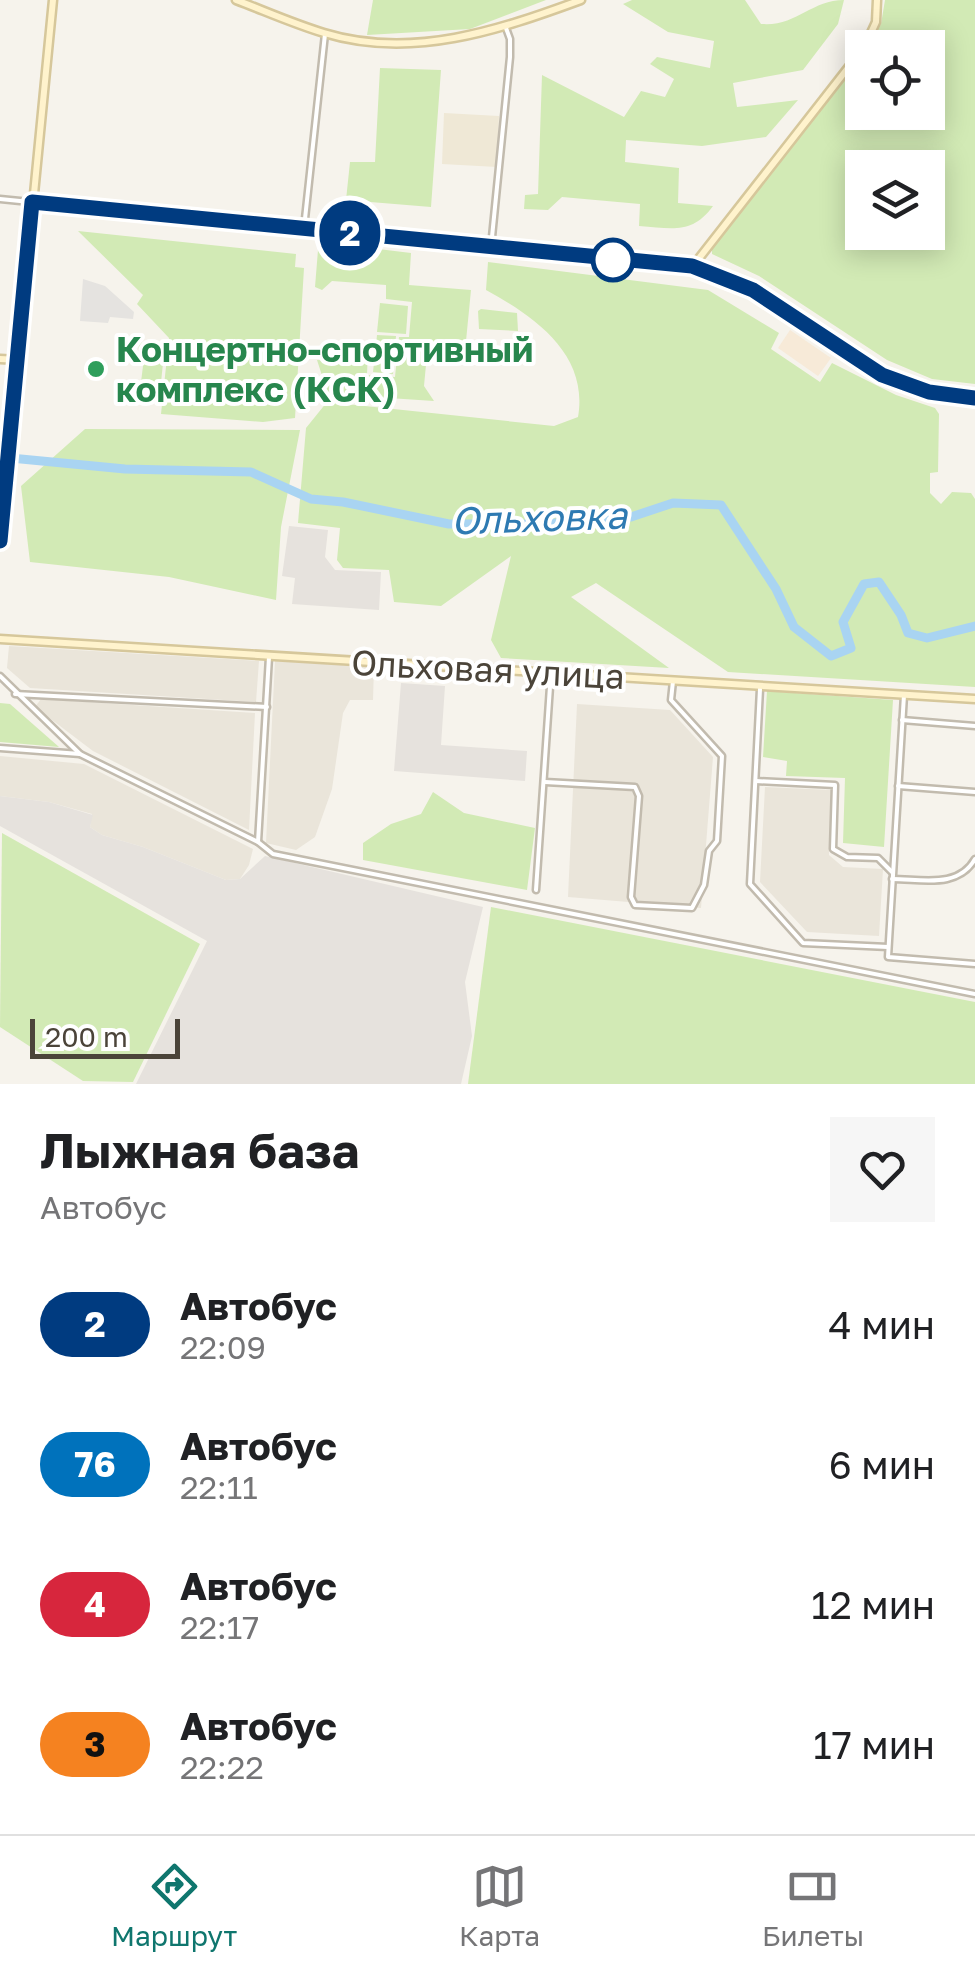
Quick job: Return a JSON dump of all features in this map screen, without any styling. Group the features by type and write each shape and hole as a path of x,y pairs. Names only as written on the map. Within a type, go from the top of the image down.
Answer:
{"main road":[{"path":"0,541 53,0"},
{"path":"236,0 325,34 414,43 506,28 581,0"},
{"path":"872,30 876,0"},
{"path":"692,266 845,72"},
{"path":"32,202 692,266 753,290 882,375 929,392 975,398"},
{"path":"0,358 19,360"},
{"name":"Ольховая улица","path":"0,639 975,699"}],"street":[{"path":"491,247 510,57 506,28"},
{"path":"304,228 325,34"},
{"path":"0,199 32,202"},
{"path":"258,842 270,654"},
{"path":"536,890 551,672"},
{"path":"0,676 80,754 258,842 273,854 975,994"},
{"path":"545,782 635,788 639,796 631,897 635,904 692,908 704,885 709,851 717,841 722,756 671,700 673,680"},
{"path":"760,685 750,884 803,943 888,947"},
{"path":"15,694 266,707"},
{"path":"904,694 888,957 975,964"},
{"path":"902,720 975,726"},
{"path":"0,748 80,754"},
{"path":"756,781 835,785 833,849 847,857 878,858 892,875 951,880 968,872 975,860"},
{"path":"898,786 975,792"}],"shaded area":[{"path":"444,113 499,116 497,167 442,164"},
{"path":"83,279 105,286 134,312 133,319 110,317 108,323 80,321"},
{"path":"790,330 831,358 818,376 778,348"},
{"path":"289,526 328,530 325,557 335,570 381,572 379,610 292,604 295,578 282,576"},
{"path":"9,646 259,661 256,702 30,688 7,668"},
{"path":"275,661 374,667 373,700 350,700 343,713 332,789 315,837 296,850 266,843"},
{"path":"401,683 445,686 441,745 527,751 525,781 394,771"},
{"path":"41,699 255,713 249,830 93,751 35,707"},
{"path":"577,704 670,710 713,757 701,908 568,897"},
{"path":"0,756 84,764 253,849 249,865 240,879 226,880 102,835 90,827 92,814 49,802 0,796"},
{"path":"765,787 831,790 829,855 843,867 883,869 879,936 807,932 760,882"},
{"path":"0,796 49,802 93,815 90,827 102,835 226,880 240,879 265,856 483,907 465,982 472,1036 461,1084 136,1084 207,941 0,826"}],"green space":[{"path":"373,0 546,0 470,29 367,35"},
{"path":"632,0 745,0 761,24 773,24 822,4 844,0 838,24 803,70 733,83 737,107 798,100 766,137 702,146 626,140 625,162 679,168 678,203 713,206 697,222 681,228 639,226 640,204 562,197 548,210 524,209 525,195 538,194 542,75 624,117 641,91 665,97 674,79 650,64 657,57 710,68 714,41 668,32 623,4"},
{"path":"885,0 975,0 975,384 932,379 887,360 759,276 712,254 712,248 845,80 845,130 945,130 945,30 878,30"},
{"path":"380,68 441,70 431,207 346,200 350,162 375,162"},
{"path":"78,231 296,254 295,267 304,268 295,418 263,422 161,414 169,338 137,304 143,295"},
{"path":"329,243 411,253 409,285 471,290 466,341 446,340 427,354 424,386 434,401 328,394 317,360 340,361 351,347 368,347 367,375 395,377 399,337 409,337 412,302 386,299 386,285 332,281 322,290 315,287 318,250"},
{"path":"488,262 708,290 779,333 771,349 820,382 832,363 896,395 935,408 939,414 938,472 930,473 930,493 941,504 952,492 971,493 975,499 975,687 728,672 596,583 571,597 669,668 501,658 491,640 511,556 441,606 394,602 389,570 343,568 337,560 340,528 298,523 306,428 327,402 554,426 578,417 575,374 566,356 539,325 486,290"},
{"path":"380,303 408,306 406,334 377,332"},
{"path":"481,309 517,313 518,331 479,329"},
{"path":"377,335 396,336 393,374 373,372"},
{"path":"139,342 165,344 160,392 140,390 144,358 138,357"},
{"path":"85,429 300,430 281,527 276,600 169,577 30,562 21,486"},
{"path":"767,691 893,700 884,847 843,843 845,778 786,776 787,761 763,757"},
{"path":"0,703 10,704 59,747 0,742"},
{"path":"433,792 464,813 535,828 527,890 363,860 363,843 391,824 421,814"},
{"path":"2,833 200,944 133,1082 83,1081 0,1027"},
{"path":"491,907 975,1002 975,1084 468,1084"}],"waterway":[{"name":"Ольховка","path":"0,457 125,469 251,472 311,499 449,524 544,524 631,517 673,503 721,505 776,589 794,627 831,656 851,648 843,622 864,584 879,582 908,633 927,638 975,626"}],"bus line":[{"name":"2","path":"0,541 32,202 692,266 753,290 882,375 929,392 975,398"}],"place":[{"name":"Концертно-спортивный комплекс (КСК)","path":"96,369"}]}
